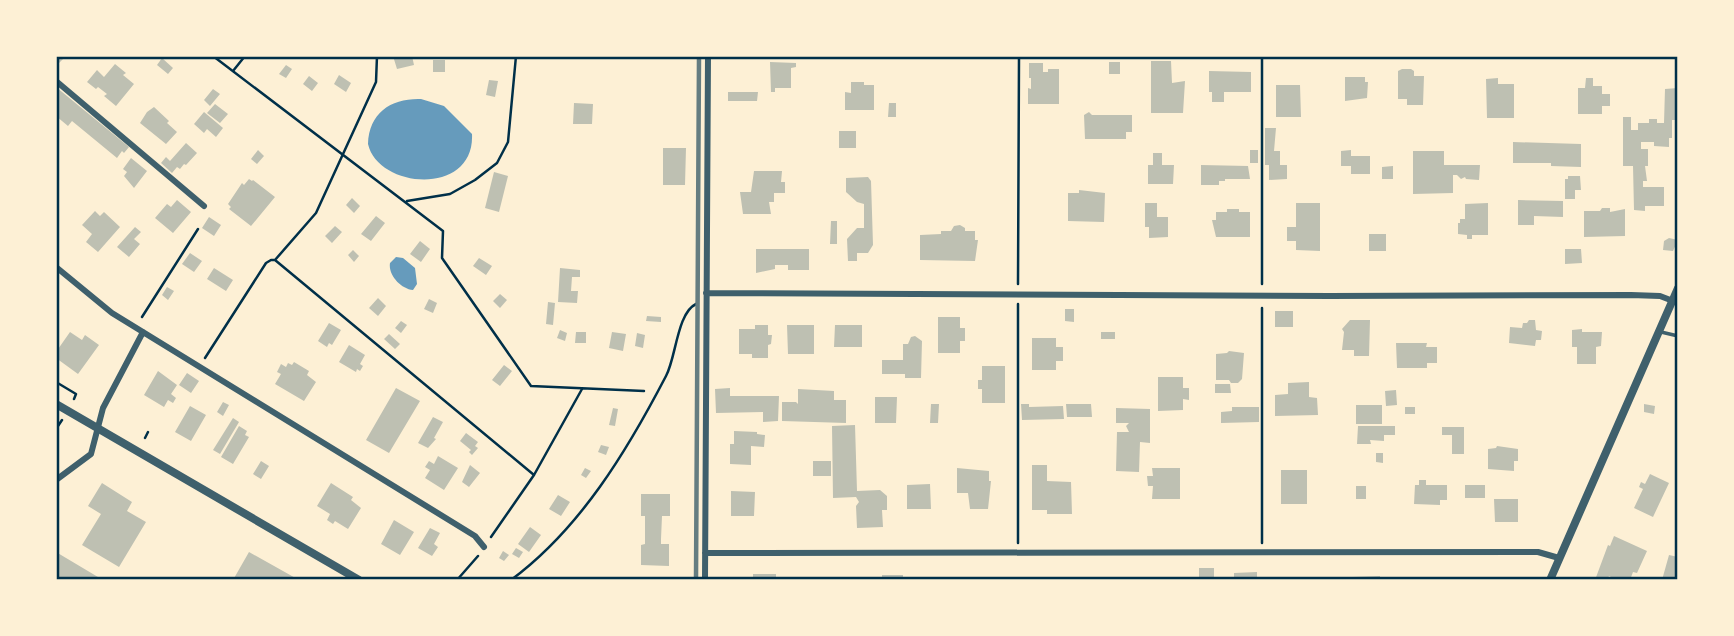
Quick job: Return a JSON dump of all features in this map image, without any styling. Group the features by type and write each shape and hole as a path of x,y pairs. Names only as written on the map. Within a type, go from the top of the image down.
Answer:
{"street":[{"path":"705,580 708,56"},
{"path":"56,81 204,206"},
{"path":"56,267 100,304 475,536 484,547"},
{"path":"1550,580 1678,288"},
{"path":"706,293 1631,295 1660,296 1673,301"},
{"path":"56,480 91,454 103,408 143,332"},
{"path":"56,404 359,580"},
{"path":"705,552 1538,552 1559,558"}],"lane":[{"path":"1660,331 1678,336"}],"path":[{"path":"213,56 443,231 442,258 531,386 644,391"},
{"path":"233,71 245,56"},
{"path":"203,360 266,263 275,260 316,213 376,82 377,56"},
{"path":"405,202 450,194 497,163 508,142 516,56"},
{"path":"140,320 198,229"},
{"path":"275,260 534,475"},
{"path":"510,580 556,540 625,451 670,370 686,312 692,306 706,302"},
{"path":"56,382 76,394 71,404"},
{"path":"491,537 534,475 582,388"},
{"path":"56,429 63,417"},
{"path":"145,438 148,432"},
{"path":"457,580 484,547"}],"water":[{"path":"421,99 444,106 472,134 469,154 458,168 443,177 425,180 406,177 389,170 375,159 368,144 373,123 384,109 401,101"},
{"path":"396,257 403,258 415,268 417,284 413,290 404,287 393,277 390,263"}],"building":[{"path":"56,56 66,56 56,66"},
{"path":"393,56 412,56 414,65 397,69"},
{"path":"162,58 173,68 168,74 157,65"},
{"path":"433,60 445,60 445,72 433,72"},
{"path":"1151,61 1171,61 1172,83 1185,81 1183,113 1151,113"},
{"path":"770,62 796,63 796,67 791,68 791,88 775,88 775,92 771,92"},
{"path":"1109,62 1120,62 1120,74 1109,74"},
{"path":"1029,63 1043,63 1043,72 1059,69 1059,104 1028,104 1028,88 1031,89"},
{"path":"115,64 134,84 116,106 104,96 107,94 87,82 97,70 104,77"},
{"path":"286,65 292,69 286,78 279,74"},
{"path":"1411,69 1414,76 1424,76 1423,105 1407,105 1407,99 1398,99 1398,71"},
{"path":"1209,71 1251,72 1251,92 1224,92 1224,102 1212,102"},
{"path":"339,75 351,83 346,92 334,84"},
{"path":"309,76 318,83 312,91 303,84"},
{"path":"1345,77 1365,77 1365,82 1368,82 1367,98 1345,101"},
{"path":"1498,78 1498,84 1514,84 1514,118 1487,118 1486,79"},
{"path":"1586,78 1593,78 1593,86 1602,86 1602,94 1610,94 1610,106 1602,106 1602,114 1578,114 1578,88 1585,88"},
{"path":"489,80 498,81 495,97 486,95"},
{"path":"851,82 874,85 874,110 845,110 845,92 851,93"},
{"path":"1276,85 1300,85 1301,117 1276,117"},
{"path":"56,87 129,147 124,153 122,151 117,158 72,121 68,126 56,116"},
{"path":"1678,88 1678,120 1672,120 1669,147 1654,146 1654,142 1641,142 1641,149 1648,149 1648,166 1645,166 1647,181 1643,181 1643,187 1664,187 1664,206 1645,206 1645,211 1634,210 1633,166 1623,166 1623,117 1631,117 1631,130 1638,130 1638,123 1649,123 1649,119 1664,123 1665,89"},
{"path":"213,89 220,94 210,106 204,100"},
{"path":"728,92 758,92 757,101 728,101"},
{"path":"574,103 593,104 592,124 573,124"},
{"path":"889,103 896,103 896,117 888,117"},
{"path":"215,104 228,114 220,123 207,113"},
{"path":"154,107 177,132 166,144 140,123"},
{"path":"204,112 223,128 216,137 207,129 204,133 194,124"},
{"path":"1089,112 1092,115 1132,115 1132,132 1126,132 1126,139 1085,139 1084,115"},
{"path":"1265,128 1276,128 1274,151 1280,151 1280,165 1287,165 1287,179 1269,180 1269,165 1265,165"},
{"path":"839,131 856,131 856,148 839,148"},
{"path":"1513,142 1581,144 1581,167 1551,166 1551,163 1513,163"},
{"path":"186,143 197,153 186,165 180,169 177,167 172,173 161,163 166,157 170,161"},
{"path":"663,148 686,148 685,185 663,185"},
{"path":"258,150 264,156 257,164 251,159"},
{"path":"1250,150 1258,150 1258,163 1250,163"},
{"path":"1351,150 1351,156 1370,156 1370,174 1351,174 1351,166 1341,166 1341,151"},
{"path":"1413,151 1444,151 1444,165 1480,165 1479,180 1465,177 1461,179 1453,175 1453,193 1413,194"},
{"path":"1153,153 1162,153 1162,165 1174,165 1173,184 1148,184 1148,165 1153,165"},
{"path":"131,158 147,171 134,188 124,176 127,172 123,169"},
{"path":"1201,165 1248,166 1250,179 1225,179 1219,181 1219,185 1201,185"},
{"path":"1393,166 1393,179 1382,179 1382,167"},
{"path":"754,171 782,171 781,182 785,182 785,193 774,193 774,202 769,202 771,214 743,214 740,192 751,192"},
{"path":"494,172 508,176 499,212 485,208"},
{"path":"1568,176 1580,176 1581,190 1575,190 1575,199 1565,199 1565,179 1568,179"},
{"path":"868,177 871,181 873,245 868,253 857,253 857,261 848,261 847,239 857,228 864,228 864,204 857,202 846,192 846,178"},
{"path":"249,179 275,197 251,226 229,209 231,207 228,204 242,183 244,185"},
{"path":"1079,190 1105,193 1104,222 1068,221 1068,193 1079,193"},
{"path":"352,198 360,206 354,213 346,205"},
{"path":"177,200 191,212 173,233 155,218 167,204 171,207"},
{"path":"1518,200 1563,201 1563,217 1534,216 1534,225 1518,225"},
{"path":"1145,203 1157,203 1157,217 1168,217 1168,237 1149,238 1149,227 1145,227"},
{"path":"1296,203 1320,203 1320,251 1296,250 1296,241 1287,241 1287,227 1296,227"},
{"path":"1488,203 1488,235 1472,235 1472,239 1467,239 1467,235 1458,234 1458,223 1460,219 1465,219 1465,204"},
{"path":"1602,208 1610,208 1610,212 1625,209 1625,236 1584,237 1584,211 1600,211"},
{"path":"1227,209 1250,212 1250,237 1216,237 1212,220 1216,220 1216,212 1227,212"},
{"path":"95,211 100,216 104,212 120,227 98,252 86,242 92,234 82,225"},
{"path":"376,216 385,223 371,241 361,234"},
{"path":"209,217 221,225 214,236 202,228"},
{"path":"831,221 837,221 837,244 830,244"},
{"path":"960,225 965,231 975,231 975,240 978,240 975,261 920,260 920,235 941,234 941,231 951,231 954,226"},
{"path":"335,226 342,232 332,243 325,236"},
{"path":"135,227 141,232 134,239 140,244 129,257 117,247"},
{"path":"1369,234 1386,234 1386,251 1369,251"},
{"path":"1669,238 1678,240 1673,251 1663,250 1664,241"},
{"path":"420,241 430,249 421,262 410,254"},
{"path":"756,249 809,249 809,270 788,270 788,265 775,265 775,269 756,273"},
{"path":"1565,249 1581,249 1582,263 1565,264"},
{"path":"353,250 359,256 354,262 348,255"},
{"path":"190,253 202,261 194,272 182,264"},
{"path":"479,258 492,266 486,275 473,266"},
{"path":"214,268 233,280 226,291 207,279"},
{"path":"560,268 580,270 580,277 572,277 571,291 578,291 577,303 558,302"},
{"path":"167,287 174,291 168,300 162,295"},
{"path":"500,294 507,300 500,308 493,301"},
{"path":"378,298 386,306 378,316 369,308"},
{"path":"429,299 437,303 433,313 424,309"},
{"path":"548,302 555,303 553,325 546,324"},
{"path":"1065,309 1074,309 1074,322 1065,321"},
{"path":"1275,311 1293,311 1293,327 1275,327"},
{"path":"647,316 661,317 661,322 646,321"},
{"path":"938,317 960,317 960,328 965,328 965,341 960,341 960,353 938,353"},
{"path":"1350,320 1370,320 1369,356 1354,356 1354,350 1342,350 1342,329"},
{"path":"1535,320 1536,330 1542,331 1541,340 1536,340 1535,346 1509,343 1510,327 1522,328 1523,323"},
{"path":"401,321 407,325 401,333 395,328"},
{"path":"329,323 341,330 332,345 329,343 327,347 318,341"},
{"path":"755,325 768,325 768,335 772,335 771,344 768,345 768,358 752,358 752,354 739,354 739,329 755,329"},
{"path":"787,325 814,325 814,354 788,354"},
{"path":"835,325 862,325 862,347 834,347"},
{"path":"1582,329 1582,332 1602,332 1601,346 1596,347 1596,364 1577,364 1577,347 1572,347 1572,330"},
{"path":"560,330 567,333 565,341 557,338"},
{"path":"70,332 82,340 85,335 99,345 78,374 56,358 56,352"},
{"path":"576,332 586,332 586,343 575,343"},
{"path":"612,332 626,334 623,351 609,348"},
{"path":"1101,332 1115,332 1115,339 1101,339"},
{"path":"637,333 645,335 643,348 635,346"},
{"path":"389,334 400,344 395,349 384,339"},
{"path":"915,336 922,341 921,378 905,378 905,374 882,374 882,360 903,360 903,344 908,344 911,337"},
{"path":"1032,338 1056,338 1056,347 1063,347 1063,361 1056,361 1056,370 1032,370"},
{"path":"1396,343 1427,343 1426,347 1437,347 1437,363 1427,363 1427,368 1397,368"},
{"path":"349,345 365,355 360,371 357,369 356,372 339,362"},
{"path":"1229,351 1244,353 1242,379 1238,383 1216,380 1216,354"},
{"path":"294,362 309,371 307,375 316,382 304,401 275,384 281,374 277,372 281,364 286,367 288,363 292,365"},
{"path":"504,365 512,371 500,386 492,380"},
{"path":"982,366 1005,366 1005,403 982,403 982,389 978,389 978,380 982,380"},
{"path":"158,371 177,385 171,394 176,398 173,403 168,400 164,407 144,395"},
{"path":"187,373 199,381 191,393 179,385"},
{"path":"1158,377 1183,377 1183,388 1189,388 1189,400 1183,399 1183,410 1158,411"},
{"path":"1309,382 1309,397 1317,398 1318,415 1275,416 1275,395 1288,394 1288,383"},
{"path":"1215,384 1230,384 1231,393 1215,393"},
{"path":"396,388 420,401 389,453 366,440"},
{"path":"730,388 730,396 779,396 778,421 763,422 763,412 716,413 715,389"},
{"path":"798,389 834,391 834,400 846,400 846,423 782,421 782,402 798,404"},
{"path":"1396,390 1397,405 1386,406 1385,391"},
{"path":"875,397 897,397 896,423 875,423"},
{"path":"223,402 229,405 223,416 217,412"},
{"path":"931,404 939,404 938,423 930,423"},
{"path":"1021,404 1029,404 1029,407 1063,406 1064,419 1022,420"},
{"path":"1066,404 1091,404 1092,417 1067,417"},
{"path":"1644,404 1655,406 1654,414 1644,412"},
{"path":"1356,405 1382,405 1382,424 1356,424"},
{"path":"190,406 206,415 191,441 175,432"},
{"path":"1232,407 1259,407 1259,422 1221,423 1221,412 1232,411"},
{"path":"1405,407 1415,407 1415,414 1405,414"},
{"path":"613,408 618,409 615,426 609,425"},
{"path":"1116,408 1150,409 1150,443 1140,442 1139,472 1116,471 1117,432 1129,432 1126,426 1129,423 1116,423"},
{"path":"433,417 443,422 434,438 436,439 428,448 418,443"},
{"path":"233,418 239,422 220,454 213,450"},
{"path":"855,425 857,491 880,490 887,496 887,510 882,510 883,527 857,528 856,506 859,502 856,497 833,498 832,426"},
{"path":"239,426 247,431 245,435 249,437 233,464 221,457"},
{"path":"1358,426 1395,426 1395,435 1384,435 1384,441 1370,440 1371,444 1357,444"},
{"path":"1442,427 1464,427 1464,454 1452,454 1452,435 1442,435"},
{"path":"734,431 765,435 764,447 751,446 751,465 730,464 730,444 734,444"},
{"path":"466,433 478,442 475,446 478,448 472,455 469,452 471,450 460,441"},
{"path":"601,445 609,447 606,455 598,452"},
{"path":"1497,446 1518,449 1518,461 1514,461 1514,471 1488,469 1488,449"},
{"path":"1376,453 1383,453 1383,463 1376,462"},
{"path":"438,456 458,468 444,490 425,478 430,470 425,467 429,461 434,464"},
{"path":"261,461 269,466 261,479 253,474"},
{"path":"813,461 831,461 831,476 813,476"},
{"path":"470,465 480,473 469,487 462,482"},
{"path":"1032,465 1047,465 1047,481 1071,482 1072,514 1047,514 1047,510 1032,510"},
{"path":"585,468 591,471 586,478 581,475"},
{"path":"957,468 989,471 991,481 988,509 970,509 968,493 957,493"},
{"path":"1152,468 1180,468 1180,499 1152,499 1153,486 1148,486 1147,476 1153,476"},
{"path":"1281,470 1307,470 1307,504 1281,504"},
{"path":"1650,474 1669,483 1653,517 1634,508 1643,489 1639,487 1641,482 1645,484"},
{"path":"1419,480 1426,480 1426,485 1447,485 1447,500 1440,500 1440,505 1414,504 1415,485 1419,485"},
{"path":"102,483 132,502 127,511 146,522 119,567 82,545 101,514 88,506"},
{"path":"331,483 353,497 351,500 361,508 348,529 335,521 333,524 327,520 330,514 317,506"},
{"path":"930,484 931,509 907,509 907,485"},
{"path":"1465,485 1485,485 1485,498 1465,498"},
{"path":"1356,486 1366,486 1366,499 1356,499"},
{"path":"731,491 755,492 754,516 731,516"},
{"path":"641,494 670,494 670,516 662,516 661,539 661,544 669,544 669,566 641,565 641,545 645,544 645,516 641,516"},
{"path":"558,495 570,502 561,516 549,509"},
{"path":"1494,499 1518,499 1518,522 1495,522"},
{"path":"394,520 414,532 400,555 381,544"},
{"path":"530,527 541,535 529,552 518,544"},
{"path":"430,528 440,533 434,544 438,547 432,556 418,548"},
{"path":"1614,536 1647,551 1637,573 1633,572 1630,580 1617,580 1609,576 1607,580 1595,580 1608,545 1610,546"},
{"path":"516,548 523,552 519,558 512,554"},
{"path":"503,551 509,555 504,561 499,558"},
{"path":"56,552 103,580 56,580"},
{"path":"249,552 299,580 233,580"},
{"path":"1669,555 1678,557 1676,580 1662,580"},
{"path":"1199,568 1214,568 1214,580 1199,580"},
{"path":"1257,572 1257,580 1234,580 1234,573"},
{"path":"753,574 776,574 776,580 753,580"},
{"path":"882,575 903,575 903,580 882,580"},
{"path":"1380,576 1380,580 1352,580 1352,577"},
{"path":"986,577 1007,577 1007,580 987,580"}],"railway":[{"path":"696,580 699,56"}]}
